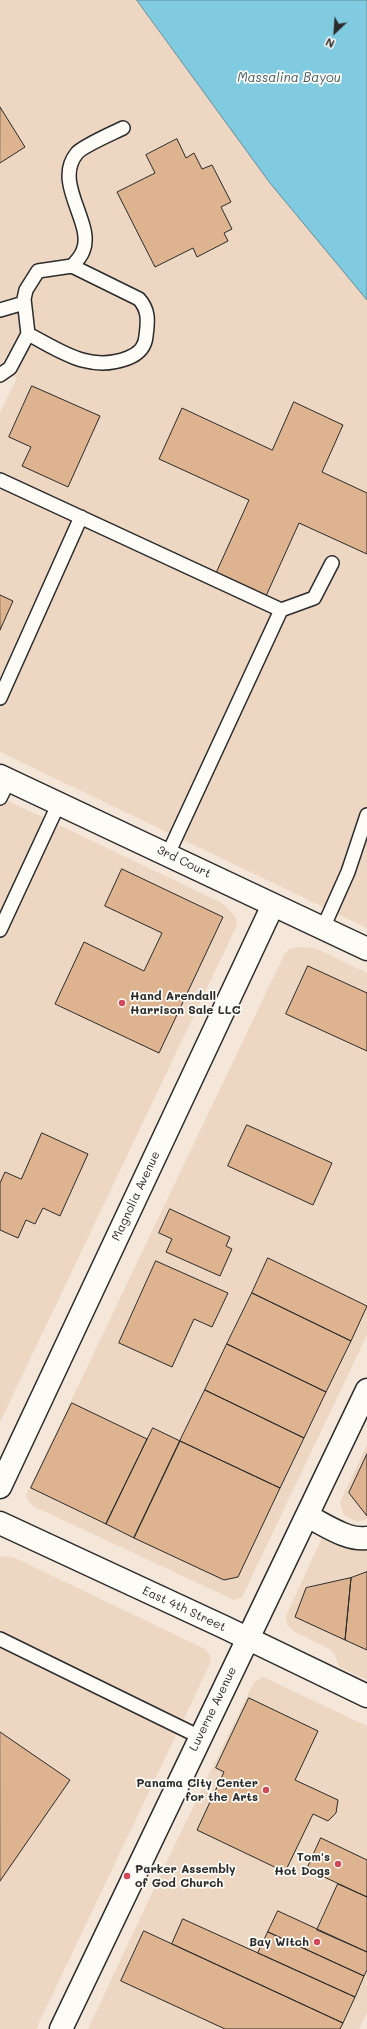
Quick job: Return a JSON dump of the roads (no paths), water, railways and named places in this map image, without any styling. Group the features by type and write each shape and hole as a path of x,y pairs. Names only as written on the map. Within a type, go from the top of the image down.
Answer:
{"street":[{"name":"3rd Court","path":"3,784 60,803 367,949"},
{"name":"Magnolia Avenue","path":"0,1487 273,905"},
{"name":"Luverne Avenue","path":"61,2029 367,1390"},
{"path":"307,1516 357,1539 367,1538"},
{"name":"East 4th Street","path":"0,1523 247,1638 367,1696"}],"lane":[{"path":"72,266 84,250 84,233 69,182 70,167 77,153 123,128"},
{"path":"0,375 10,368 28,334 24,303 26,290 38,272 72,266 140,299 146,307 148,322 145,343 137,354 118,362 99,364 82,361 28,334"},
{"path":"0,310 24,303"},
{"path":"0,480 282,610"},
{"path":"0,698 81,517"},
{"path":"168,854 282,610 314,598 332,563"},
{"path":"0,930 60,803"},
{"path":"323,928 348,872 367,815"},
{"path":"0,1639 200,1737"}],"water":[{"name":"Massalina Bayou","path":"137,0 367,0 367,300 270,183"}],"place":[{"name":"Hand Arendall Harrison Sale LLC","path":"122,1003"},
{"name":"Panama City Center for the Arts","path":"266,1790"},
{"name":"Tom's Hot Dogs","path":"338,1864"},
{"name":"Parker Assembly of God Church","path":"127,1876"},
{"name":"Bay Witch","path":"317,1942"}]}
